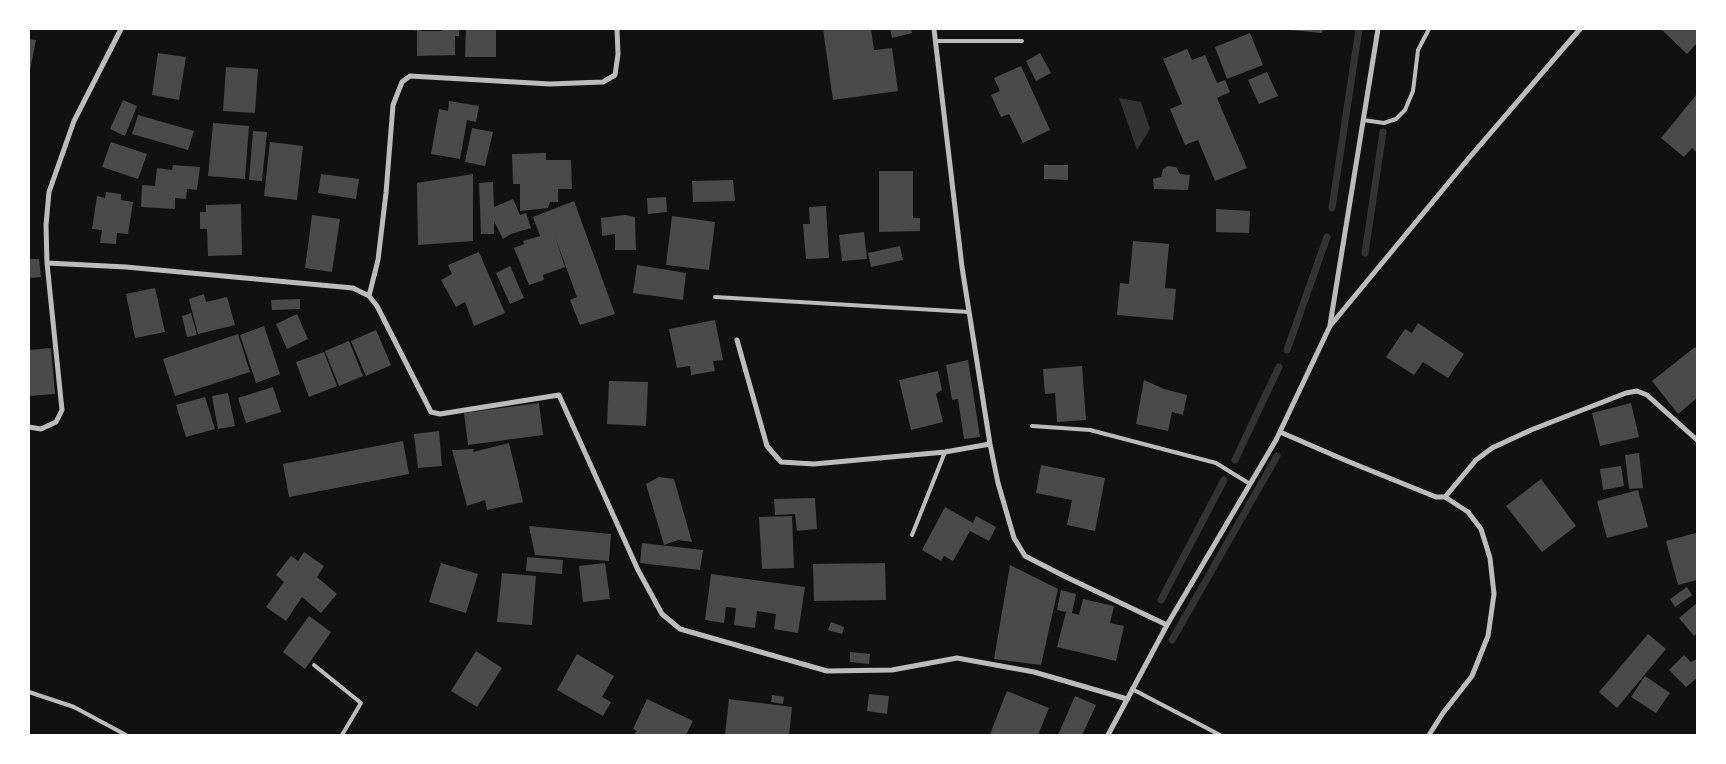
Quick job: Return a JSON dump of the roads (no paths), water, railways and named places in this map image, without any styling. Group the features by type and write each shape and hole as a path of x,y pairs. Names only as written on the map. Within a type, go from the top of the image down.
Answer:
{"street":[{"path":"29,427 41,429 56,422 62,410 47,263 46,225 49,192 74,121 121,29"},
{"path":"369,296 378,260 386,192 392,105 402,82 410,76 550,84 603,82 615,75 618,54 617,29"},
{"path":"934,29 962,267 990,444 998,484 1014,538 1025,556 1167,625"},
{"path":"1330,326 1378,29"},
{"path":"1108,735 1167,625 1280,432 1330,326 1469,158 1580,29"},
{"path":"47,263 126,267 353,288 369,296 378,306 431,412 440,414 559,395 638,570 662,614 680,629 827,671 892,670 957,658 1034,672 1127,699"},
{"path":"737,340 767,446 781,462 814,464 945,452 990,444"},
{"path":"1445,497 1476,460 1492,448 1531,430 1626,393 1638,391 1647,395 1697,440"},
{"path":"1280,432 1347,462 1436,497 1445,497 1468,512 1481,529 1490,558 1494,594 1488,636 1472,676 1443,712 1428,735"}],"lane":[{"path":"1363,120 1384,123 1396,119 1405,110 1413,90 1418,50 1429,29"},
{"path":"936,41 1022,41"},
{"path":"715,297 970,312"},
{"path":"1032,426 1090,430 1216,463 1250,484"},
{"path":"912,535 945,452"},
{"path":"314,665 361,703 342,735"},
{"path":"1132,689 1220,735"},
{"path":"29,692 74,707 126,735"}],"waterway":[{"path":"1332,208 1359,29"},
{"path":"1365,253 1383,132"},
{"path":"1287,350 1327,237"},
{"path":"1235,460 1279,367"},
{"path":"1172,640 1277,456"},
{"path":"1161,600 1224,480"}]}
